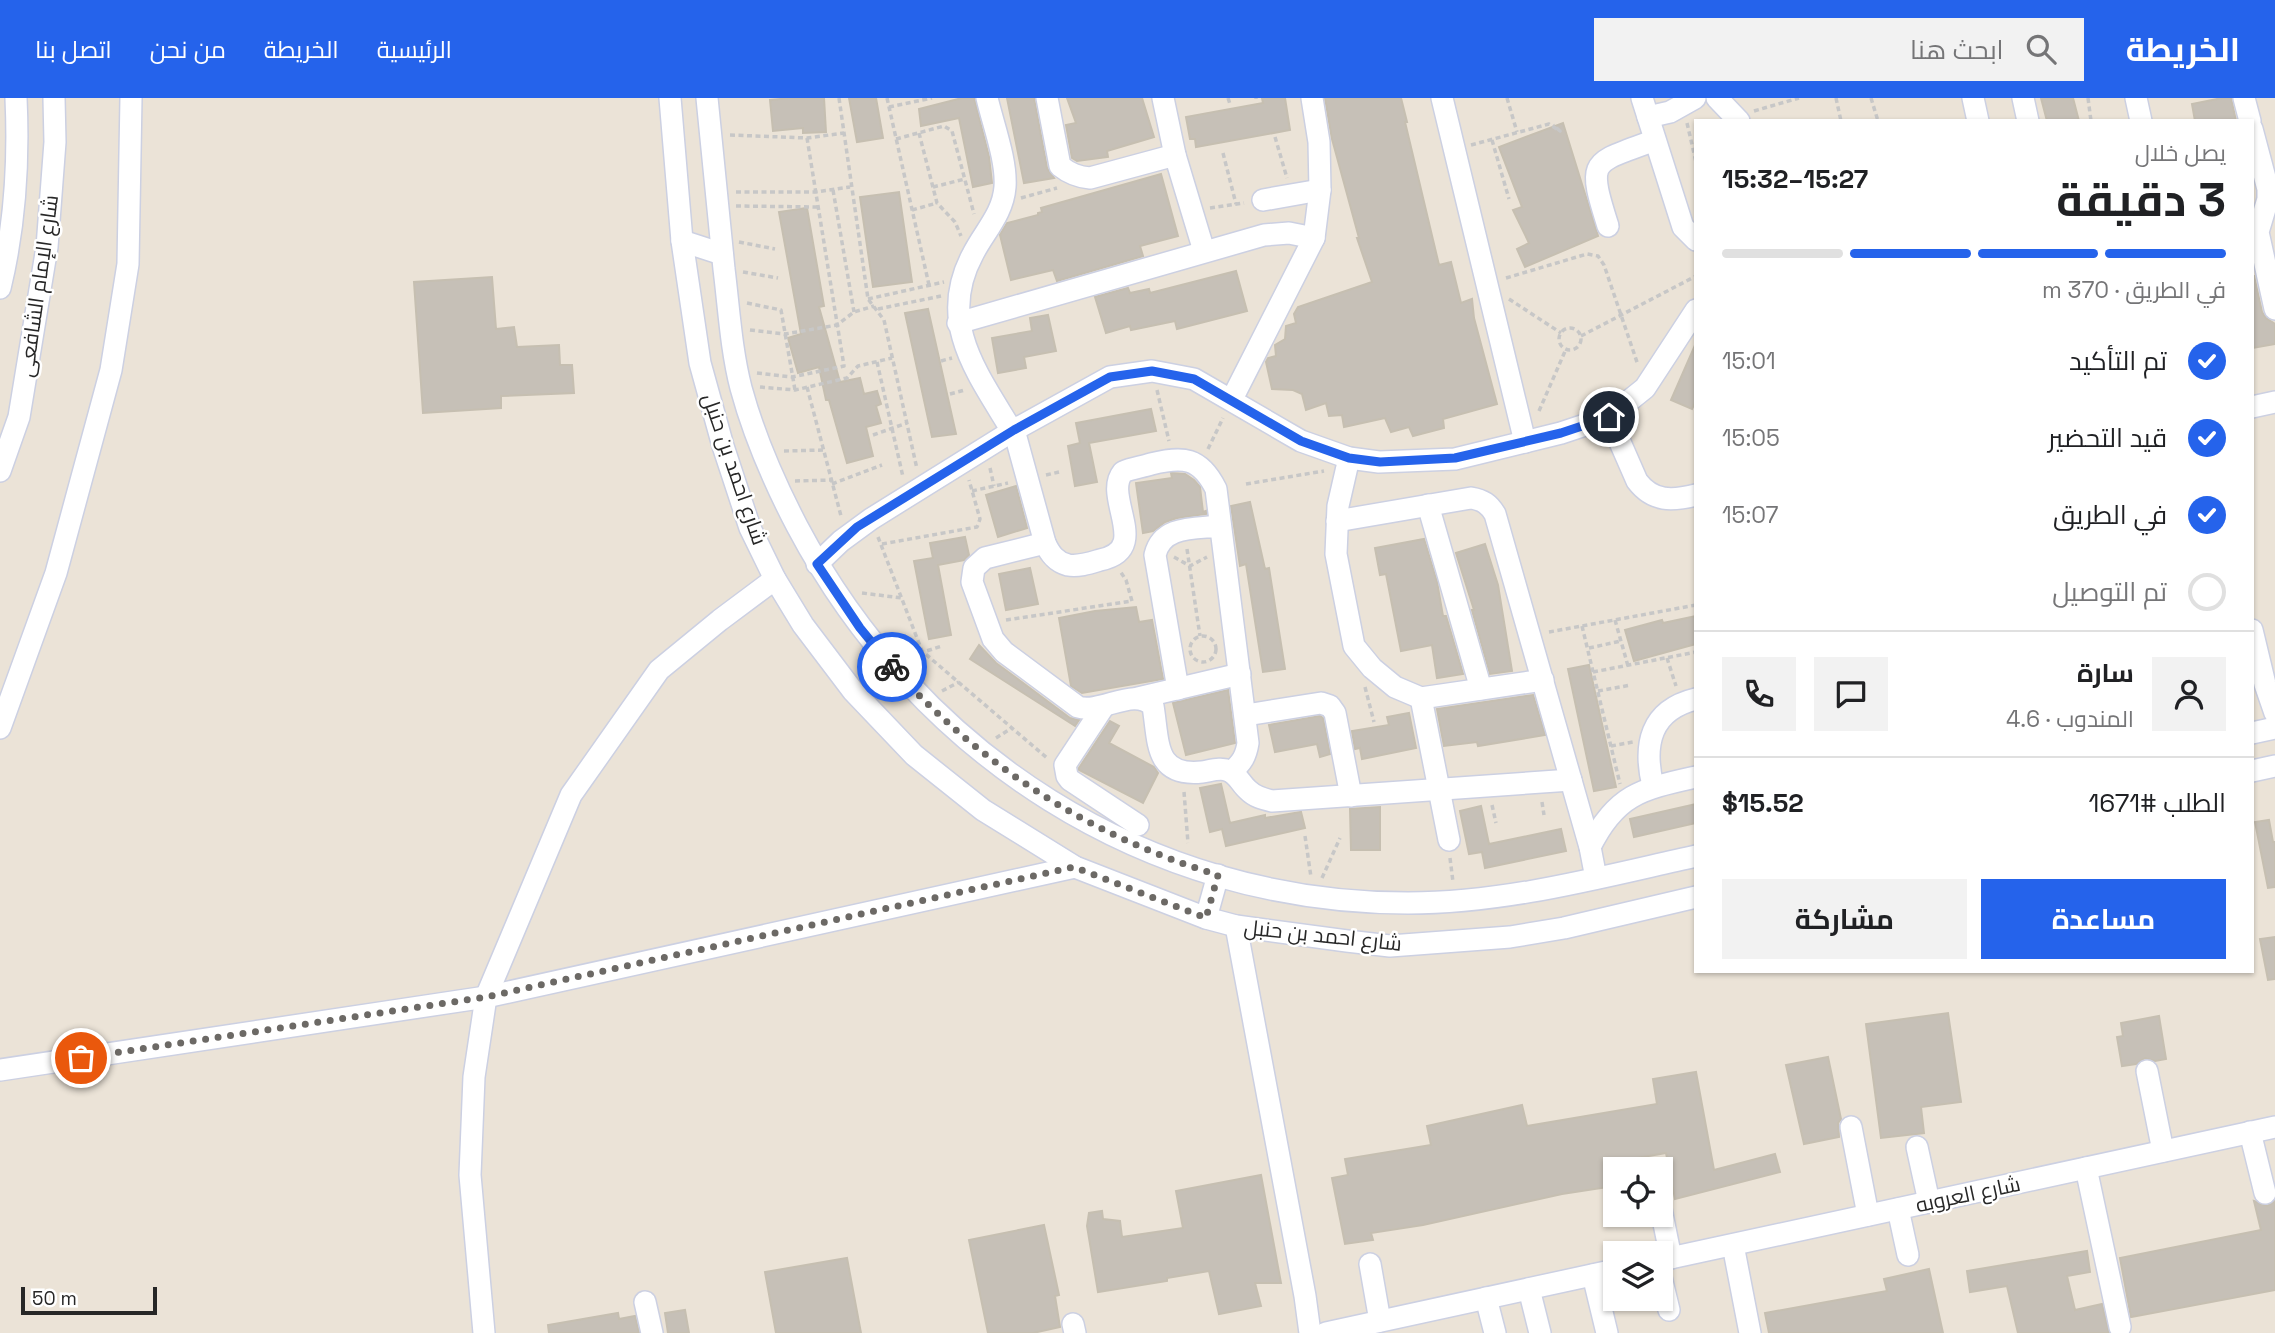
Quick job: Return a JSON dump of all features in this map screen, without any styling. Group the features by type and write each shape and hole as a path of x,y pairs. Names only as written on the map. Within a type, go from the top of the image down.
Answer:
{"street":[{"name":"شارع الإمام الشافعى","path":"0,288 11,243 9,136 16,98"},
{"name":"شارع الإمام الشافعى","path":"0,471 19,417 47,247 55,142 54,98"},
{"path":"0,728 56,573 111,370 128,264 131,98"},
{"name":"شارع احمد بن حنبل","path":"670,98 682,242 700,363 750,528 775,579 803,625 853,691 914,755 984,810 1074,867 1206,918 1236,926 1390,946 1510,937 1564,928 1694,897"},
{"name":"شارع احمد بن حنبل","path":"708,98 730,328 739,378 761,451 790,513 833,590 890,665 922,700 967,741 1025,785 1110,834 1218,875 1313,896 1372,902 1454,901 1501,897 1694,856"},
{"path":"987,98 1005,185 1002,204 968,267 958,323 967,354 1013,431 1049,552 1065,564 1074,566 1107,559 1114,555 1124,542 1118,484 1121,476 1128,470 1173,458 1187,460 1200,467 1209,477 1216,489 1246,715 1246,754 1240,765 1231,772"},
{"path":"1047,98 1060,166 1079,177 1090,178 1175,155"},
{"path":"1163,98 1175,155 1205,251"},
{"path":"1232,399 1314,238 1320,190 1319,142 1312,98"},
{"path":"1442,98 1525,442"},
{"path":"1717,98 1737,119"},
{"path":"1973,98 1978,119"},
{"path":"2023,98 2028,119"},
{"path":"2244,98 2249,119"},
{"path":"1693,100 1670,112 1645,107 1683,227 1694,238"},
{"path":"2254,136 2268,189 2267,230 2275,309"},
{"path":"1608,226 1595,187 1595,172 1603,160 1655,140"},
{"path":"1263,200 1320,190"},
{"path":"958,323 1264,235 1289,233 1314,238"},
{"path":"682,242 723,253"},
{"path":"817,564 858,526 1013,431 1110,377 1152,371 1194,379 1301,441 1348,463 1455,458 1561,433 1609,417 1645,388 1694,313"},
{"path":"2254,407 2275,402"},
{"path":"1609,417 1643,490 1662,499 1694,495"},
{"path":"1348,463 1338,506 1336,554 1354,646 1372,668 1395,687 1421,698 1543,680"},
{"path":"1338,521 1471,498 1486,502 1491,508 1543,680 1590,847 1596,878"},
{"path":"1428,505 1481,689"},
{"path":"790,513 796,521 813,531 830,534 858,526"},
{"path":"1178,689 1155,555 1157,547 1168,534 1220,526"},
{"path":"1045,543 985,558 979,562 972,575 972,582 993,639 1004,652 1072,704 1084,709 1104,706 1240,674"},
{"path":"484,1333 470,1175 474,1077 486,997 571,796 659,670 775,579"},
{"path":"2254,638 2275,713"},
{"path":"1138,698 1153,706 1161,757 1167,764 1182,772 1224,769 1231,772 1250,792 1272,802 1571,780"},
{"path":"1421,698 1449,840"},
{"path":"1653,786 1647,762 1650,738 1662,717 1688,701"},
{"path":"1246,715 1321,703 1330,706 1335,713 1351,796"},
{"path":"1104,706 1065,765 1067,776 1138,825"},
{"path":"2254,733 2275,728"},
{"path":"2254,771 2275,766"},
{"path":"1590,847 1600,827 1624,802 1653,786 1694,777"},
{"path":"0,1070 486,997 1074,867"},
{"path":"1206,918 1218,875"},
{"path":"1236,926 1310,1333"},
{"path":"2147,1071 2163,1151"},
{"path":"1851,1127 1868,1215"},
{"name":"شارع العروبه","path":"1673,1258 2275,1127"},
{"path":"2250,1132 2265,1193"},
{"path":"1917,1147 1929,1202"},
{"path":"2086,1168 2120,1327"},
{"path":"1898,1209 1909,1255"},
{"path":"1733,1245 1750,1333"},
{"path":"1370,1264 1380,1321"},
{"path":"1326,1333 1603,1273"},
{"path":"1593,1275 1608,1333"},
{"path":"1529,1289 1539,1333"},
{"path":"1486,1298 1495,1333"},
{"path":"645,1302 652,1333"}],"path":[{"path":"839,98 868,299 884,320 907,423 914,492"},
{"path":"887,98 929,285"},
{"path":"889,107 932,98"},
{"path":"1228,98 1230,104"},
{"path":"1507,98 1517,132"},
{"path":"1737,119 1799,98"},
{"path":"1836,98 1841,119"},
{"path":"1871,98 1877,119"},
{"path":"2088,98 2091,119"},
{"path":"1693,100 1686,114 1694,152"},
{"path":"1455,150 1517,132 1553,125"},
{"path":"896,139 944,126 952,131 965,179 968,267"},
{"path":"711,134 807,138 844,133"},
{"path":"919,133 937,203 955,222 968,267"},
{"path":"1275,136 1292,195"},
{"path":"739,378 792,377 844,366 807,138"},
{"path":"1492,140 1509,199"},
{"path":"1223,153 1236,204"},
{"path":"1002,204 1090,178"},
{"path":"933,187 965,179"},
{"path":"717,199 816,192 851,186"},
{"path":"833,189 854,312"},
{"path":"717,199 818,207"},
{"path":"1194,211 1263,200"},
{"path":"912,210 937,203"},
{"path":"723,253 775,249"},
{"path":"723,253 778,278"},
{"path":"1487,284 1587,254 1598,256 1604,265 1645,388"},
{"path":"868,299 929,285 968,267"},
{"path":"730,328 785,334 837,325 854,312 876,308 968,267"},
{"path":"1581,336 1574,329 1565,330 1561,333 1559,342 1566,349 1575,349 1581,336 1694,277"},
{"path":"1487,284 1561,333"},
{"path":"727,300 781,310 795,390"},
{"path":"1525,442 1566,349"},
{"path":"739,378 795,390 847,378 854,368 892,358"},
{"path":"877,362 892,428 914,492"},
{"path":"1152,371 1173,458"},
{"path":"807,387 832,482 858,526 881,545 922,651 1067,776"},
{"path":"1200,467 1232,399"},
{"path":"873,435 907,423"},
{"path":"761,451 824,450"},
{"path":"881,545 978,525 980,519 964,461"},
{"path":"1246,484 1348,463"},
{"path":"776,482 832,482 882,465"},
{"path":"1184,530 1200,636"},
{"path":"1157,547 1189,566"},
{"path":"1189,566 1223,549"},
{"path":"986,623 1132,601 1126,580 1118,568 1107,559"},
{"path":"833,590 902,598"},
{"path":"1530,635 1694,605"},
{"path":"1615,620 1628,666"},
{"path":"1582,626 1624,802"},
{"path":"1200,636 1209,638 1216,647 1215,653 1208,661 1197,660 1190,651 1193,640 1200,636"},
{"path":"1588,649 1621,641"},
{"path":"890,665 922,651 942,646"},
{"path":"1593,673 1694,652"},
{"path":"1667,658 1688,701"},
{"path":"1598,691 1631,685"},
{"path":"1182,772 1189,866"},
{"path":"1305,836 1313,896"},
{"path":"1313,896 1340,838"},
{"path":"1449,840 1454,901"}],"building":[{"path":"824,98 826,132 803,133 803,128 773,131 770,100"},
{"path":"849,98 876,98 883,138 857,142"},
{"path":"962,98 974,98 989,157 992,183 973,187 959,118 921,126 919,109"},
{"path":"1007,98 1034,98 1047,168 1054,178 1024,183"},
{"path":"1067,98 1142,98 1154,137 1107,151 1108,157 1077,161 1072,158 1066,125 1076,123"},
{"path":"1262,98 1285,98 1290,130 1196,147 1195,139 1190,139 1186,117 1263,103"},
{"path":"1325,98 1401,98 1439,265 1451,262 1461,303 1472,299 1474,318 1497,404 1443,419 1444,428 1413,436 1409,427 1391,432 1385,418 1344,427 1342,415 1329,416 1326,403 1306,410 1302,394 1293,390 1272,389 1266,362 1268,358 1276,356 1275,345 1285,339 1286,326 1296,323 1294,314 1298,307 1372,282 1357,238 1332,139"},
{"path":"2041,98 2073,98 2078,119 2046,119"},
{"path":"2231,98 2236,119 2195,119 2192,104"},
{"path":"1563,123 1598,236 1525,267 1517,249 1529,243 1513,210 1522,207 1499,147"},
{"path":"1161,174 1178,236 1140,246 1143,256 1057,281 1053,270 1011,280 1000,235 1007,223 1038,215 1042,212 1041,208"},
{"path":"899,192 912,282 873,287 860,197"},
{"path":"807,208 824,306 819,307 840,382 860,378 864,394 877,391 881,404 876,406 881,423 866,427 873,456 847,463 829,400 826,400 819,367 798,373 788,338 801,334 779,212"},
{"path":"1236,271 1247,311 1177,329 1175,321 1131,330 1130,326 1106,333 1095,297 1128,288 1130,293 1149,289 1150,293"},
{"path":"2254,276 2262,312 2275,324 2275,344 2254,348"},
{"path":"492,277 496,329 514,327 517,347 559,345 560,365 572,365 574,393 501,396 501,408 423,413 414,282"},
{"path":"928,309 956,434 932,437 905,313"},
{"path":"1048,315 1056,351 1024,357 1026,368 998,373 992,338 1032,331 1030,318"},
{"path":"1694,348 1694,405 1692,409 1671,400"},
{"path":"1151,409 1156,431 1089,443 1097,482 1075,486 1068,446 1080,443 1076,423"},
{"path":"1171,473 1185,474 1200,487 1203,512 1206,511 1206,514 1177,518 1165,522 1153,531 1143,533 1136,483 1172,478"},
{"path":"1016,486 1027,528 998,537 986,495"},
{"path":"1250,502 1265,569 1269,568 1285,669 1263,672 1246,564 1240,566 1231,506"},
{"path":"965,537 969,555 964,560 938,565 951,635 929,639 914,561 933,558 930,543"},
{"path":"1424,539 1437,582 1443,616 1446,616 1463,674 1437,678 1432,645 1401,651 1386,574 1380,575 1375,548"},
{"path":"1485,544 1498,585 1512,671 1490,674 1456,553"},
{"path":"1030,568 1038,604 1006,610 999,574"},
{"path":"1136,607 1139,622 1152,620 1163,679 1082,693 1071,686 1059,618"},
{"path":"1694,616 1694,645 1634,661 1625,630 1662,620 1663,623"},
{"path":"979,645 996,663 1070,718 1079,720 1075,726 970,659"},
{"path":"1589,665 1616,787 1594,791 1568,669"},
{"path":"1228,690 1235,743 1186,755 1173,703"},
{"path":"1533,695 1545,735 1478,746 1477,742 1444,746 1437,709"},
{"path":"1409,713 1416,748 1362,759 1360,748 1355,749 1352,731 1389,725 1387,717"},
{"path":"1320,716 1323,718 1330,754 1320,757 1317,744 1275,752 1269,725"},
{"path":"1110,721 1119,726 1109,743 1154,767 1158,773 1143,803 1079,770"},
{"path":"1221,784 1230,823 1265,815 1265,818 1301,812 1305,828 1226,846 1222,829 1210,832 1200,788"},
{"path":"1694,804 1694,823 1634,837 1630,819"},
{"path":"1481,806 1489,844 1561,829 1566,851 1485,868 1482,852 1469,854 1460,811"},
{"path":"1380,807 1380,850 1351,850 1350,809"},
{"path":"2269,820 2275,842 2275,887 2268,888 2255,822"},
{"path":"2275,937 2275,979 2268,980 2260,939"},
{"path":"1948,1013 1961,1102 1921,1107 1924,1133 1881,1138 1866,1024"},
{"path":"2159,1016 2166,1059 2155,1061 2145,1058 2136,1064 2122,1066 2117,1037 2123,1036 2121,1023"},
{"path":"1828,1057 1841,1119 1838,1123 1839,1137 1804,1144 1786,1065"},
{"path":"1696,1072 1714,1170 1775,1154 1780,1172 1675,1199 1673,1157 1667,1157 1666,1153 1643,1157 1603,1157 1603,1188 1371,1233 1373,1240 1345,1244 1332,1178 1348,1175 1345,1159 1431,1145 1427,1126 1522,1105 1527,1126 1657,1104 1653,1079"},
{"path":"1261,1175 1281,1283 1255,1283 1261,1306 1219,1314 1209,1271 1098,1292 1087,1226 1089,1213 1102,1211 1103,1219 1120,1221 1122,1237 1183,1228 1176,1191"},
{"path":"2254,1201 2267,1206 2275,1201 2275,1290 2131,1317 2120,1258 2261,1230"},
{"path":"1044,1225 1059,1295 1055,1296 1060,1327 1033,1333 988,1333 969,1240"},
{"path":"2087,1251 2090,1272 2067,1276 2075,1310 2102,1304 2109,1333 2018,1333 2007,1286 1970,1292 1967,1271"},
{"path":"847,1258 861,1333 776,1333 765,1272"},
{"path":"1929,1269 1943,1333 1769,1333 1765,1313 1887,1291 1884,1279"},
{"path":"685,1310 689,1333 668,1333 665,1313"},
{"path":"618,1313 619,1319 635,1316 639,1333 549,1333 548,1325"}],"way so far":[{"path":"81,1058 486,997 1074,867 1206,918 1218,875 1132,844 1077,817 1025,785 976,749 922,700 892,667"}],"route":[{"path":"892,667 860,628 817,564 857,527 1014,430 1110,377 1152,371 1194,379 1301,441 1349,458 1380,462 1455,458 1561,433 1609,417"}]}
